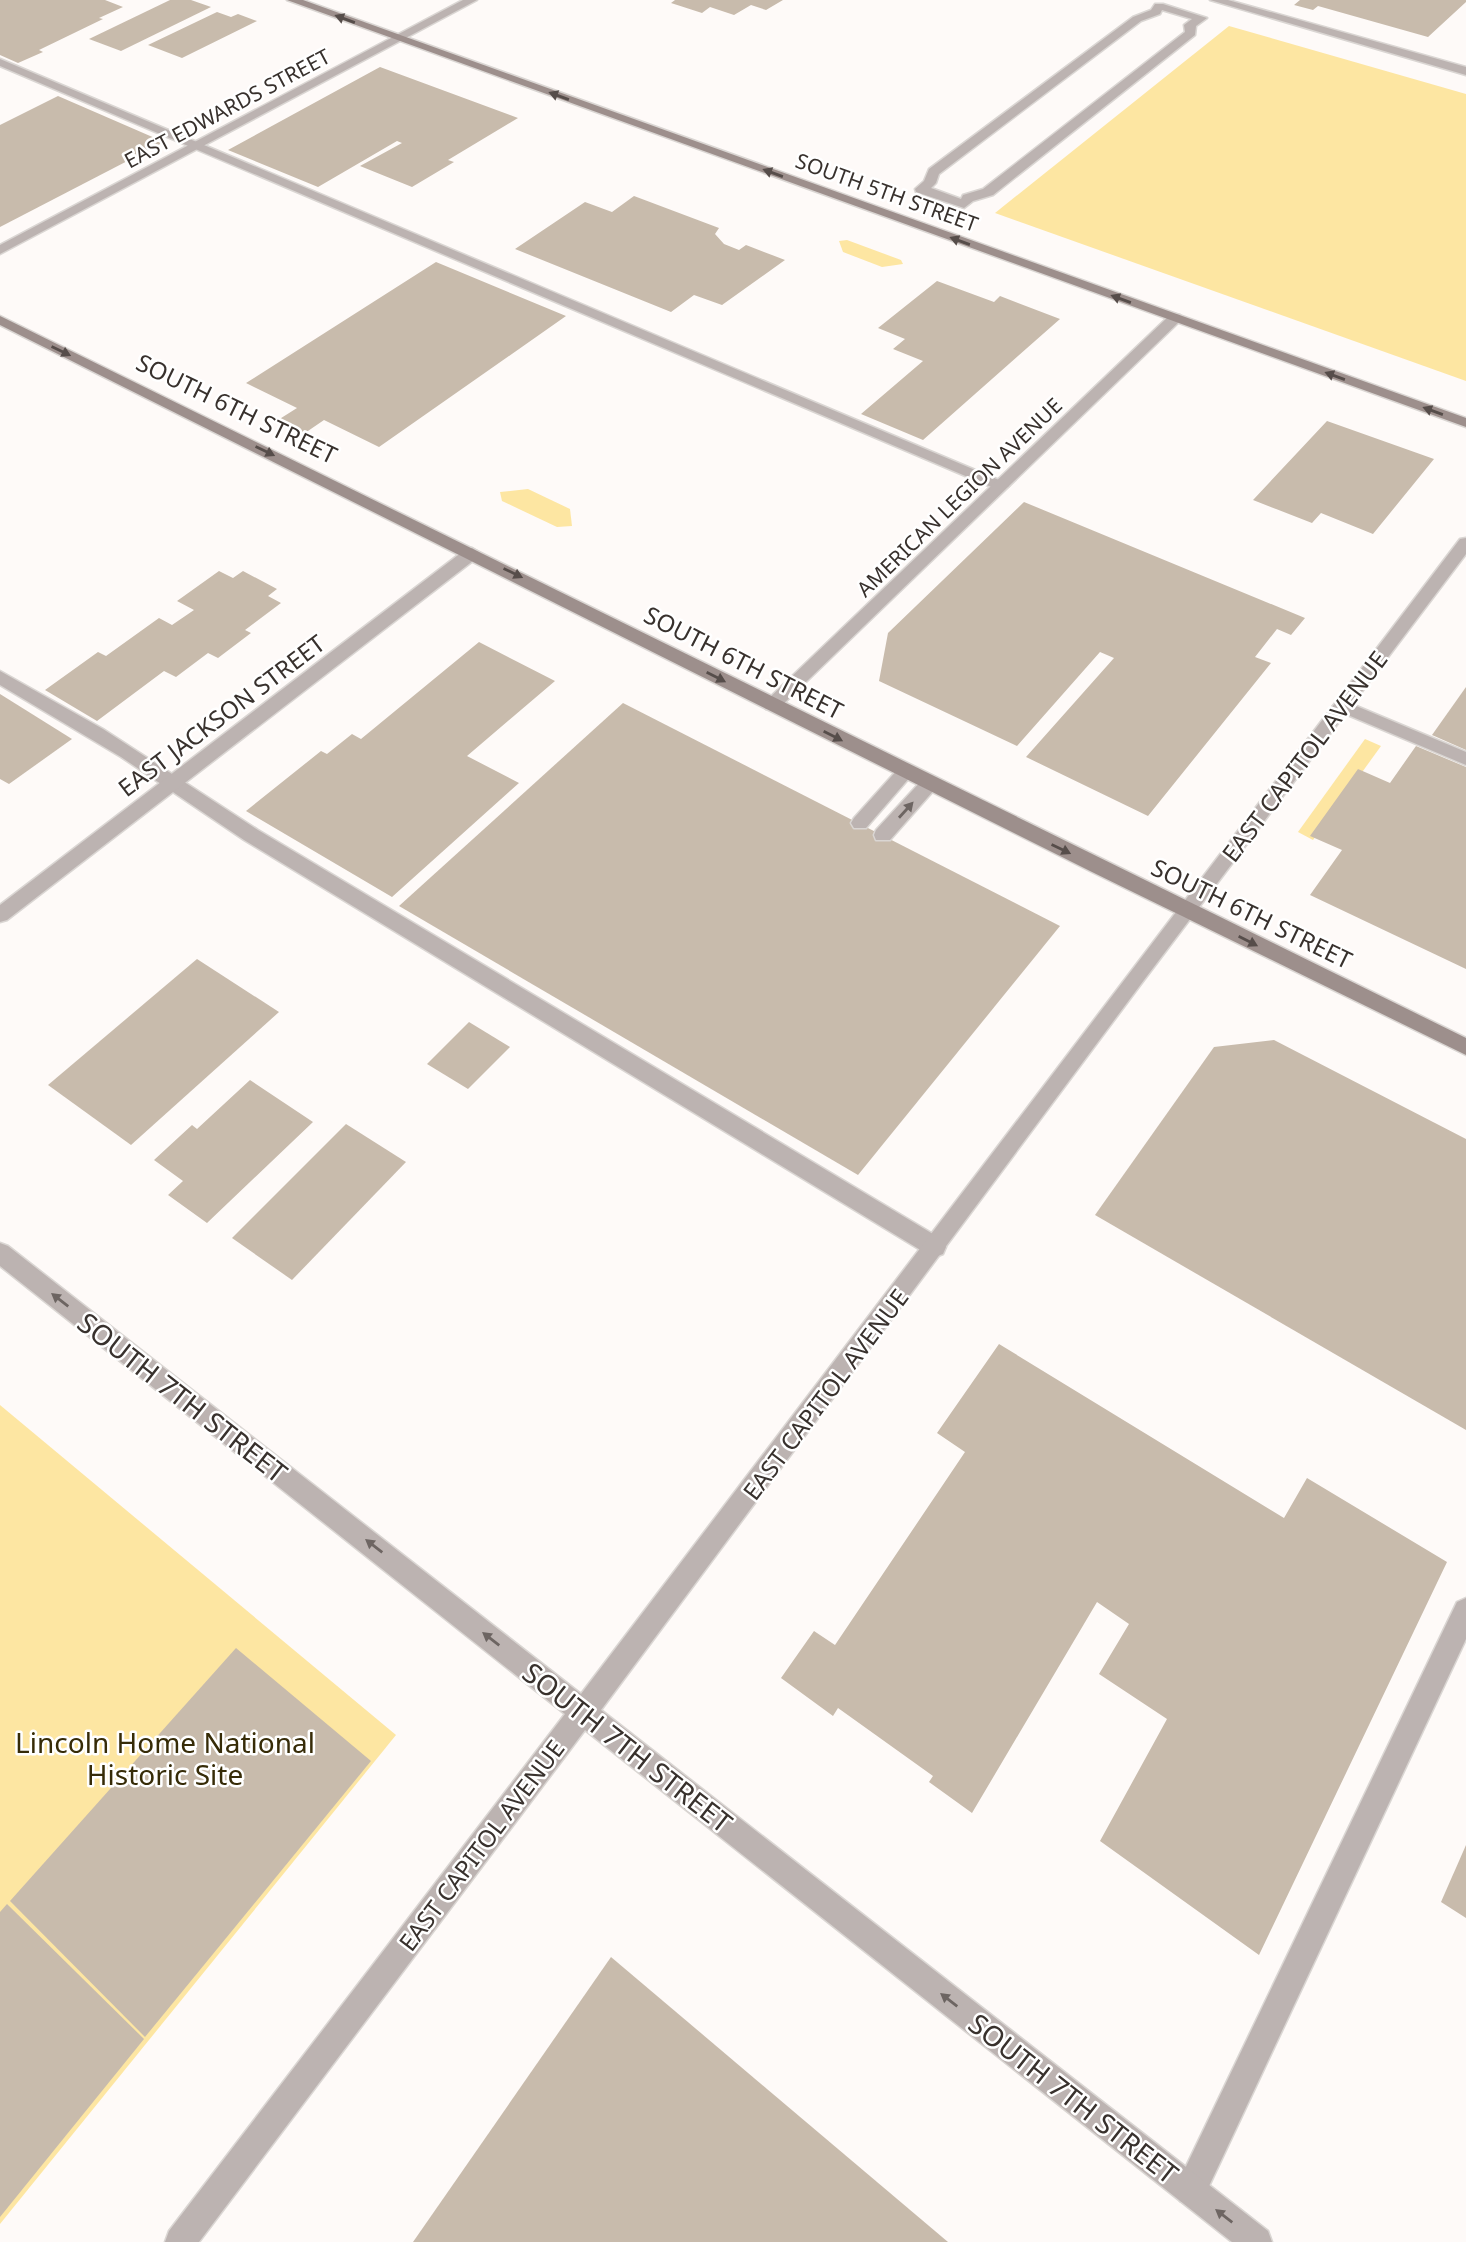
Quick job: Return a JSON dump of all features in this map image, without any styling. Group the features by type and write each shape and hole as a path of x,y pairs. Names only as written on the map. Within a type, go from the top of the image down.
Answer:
{"main road":[{"name":"SOUTH 5TH STREET","path":"293,0 1466,424"},
{"name":"SOUTH 6TH STREET","path":"0,320 472,553 929,784 1466,1047"}],"street":[{"name":"EAST EDWARDS STREET","path":"0,250 471,0"},
{"path":"1216,0 1466,71"},
{"path":"1159,6 1201,18 1190,26 1191,33 988,192 968,198 964,204 921,189 930,183 933,172 1137,19 1156,12 1159,6"},
{"path":"0,62 472,260 764,388 1002,486"},
{"name":"AMERICAN LEGION AVENUE","path":"772,705 1175,318"},
{"name":"EAST CAPITOL AVENUE","path":"180,2242 936,1247 1466,543"},
{"name":"EAST JACKSON STREET","path":"0,915 472,553"},
{"path":"0,677 79,721 174,781 251,835 936,1247"},
{"path":"1342,706 1466,759"},
{"path":"860,823 905,772"},
{"path":"884,835 929,784"},
{"name":"SOUTH 7TH STREET","path":"0,1253 1257,2242"},
{"path":"1191,2190 1466,1611"}],"green space":[{"path":"1229,26 1466,94 1466,381 995,213"},
{"path":"847,240 901,260 903,264 882,267 843,252 839,241"},
{"path":"528,489 570,509 572,526 557,527 502,501 500,492"},
{"path":"1365,739 1381,746 1313,840 1298,832"},
{"name":"Lincoln Home National Historic Site","path":"0,1405 396,1735 0,2224"}],"building":[{"path":"0,0 105,0 123,7 18,63 0,55"},
{"path":"170,0 191,0 211,7 121,51 89,39"},
{"path":"675,0 783,0 766,10 751,5 734,15 710,7 702,13 671,3"},
{"path":"1300,0 1466,2 1428,37 1318,6 1313,10 1294,5"},
{"path":"217,12 231,17 238,14 257,21 182,58 148,45"},
{"path":"380,67 518,118 448,160 454,162 412,187 360,166 402,143 397,141 318,187 228,150"},
{"path":"58,96 164,142 0,227 0,125"},
{"path":"634,196 719,228 715,234 724,244 739,250 746,245 785,260 722,305 694,295 671,312 515,249 585,202 612,212"},
{"path":"436,262 566,316 379,447 324,420 305,433 278,420 297,408 246,383"},
{"path":"937,281 994,302 1000,296 1060,319 923,440 861,414 923,361 893,349 905,339 878,328"},
{"path":"1327,421 1434,459 1373,534 1321,513 1312,523 1253,500"},
{"path":"1024,502 1305,618 1291,635 1277,629 1255,657 1271,663 1148,816 1026,757 1114,658 1100,652 1017,746 879,681 888,633"},
{"path":"219,571 233,578 243,571 277,589 268,596 281,603 245,630 251,633 218,658 208,653 176,677 164,671 97,721 45,690 98,652 106,656 159,618 172,625 194,610 177,601"},
{"path":"479,642 555,681 467,756 519,783 392,897 246,811 321,751 327,754 352,734 361,739"},
{"path":"1466,687 1466,750 1432,735"},
{"path":"0,694 72,739 9,784 0,779"},
{"path":"623,703 1060,926 858,1175 399,906"},
{"path":"1416,746 1466,767 1466,969 1310,895 1342,850 1310,836 1358,769 1390,783"},
{"path":"197,959 279,1012 131,1145 48,1085"},
{"path":"469,1022 510,1047 468,1089 427,1064"},
{"path":"1274,1040 1466,1139 1466,1430 1095,1215 1214,1047"},
{"path":"250,1080 313,1122 207,1223 168,1195 183,1181 154,1160 192,1125 197,1129"},
{"path":"346,1124 406,1162 292,1280 232,1238"},
{"path":"999,1344 1284,1518 1307,1478 1447,1562 1259,1955 1100,1841 1167,1719 1099,1674 1129,1624 1097,1602 972,1813 929,1782 933,1776 838,1708 833,1716 781,1678 814,1631 835,1645 965,1452 937,1433"},
{"path":"236,1648 371,1761 145,2037 10,1901"},
{"path":"1466,1845 1466,1918 1441,1902"},
{"path":"7,1904 144,2039 0,2217 0,1912"},
{"path":"611,1957 948,2242 413,2242"}]}
